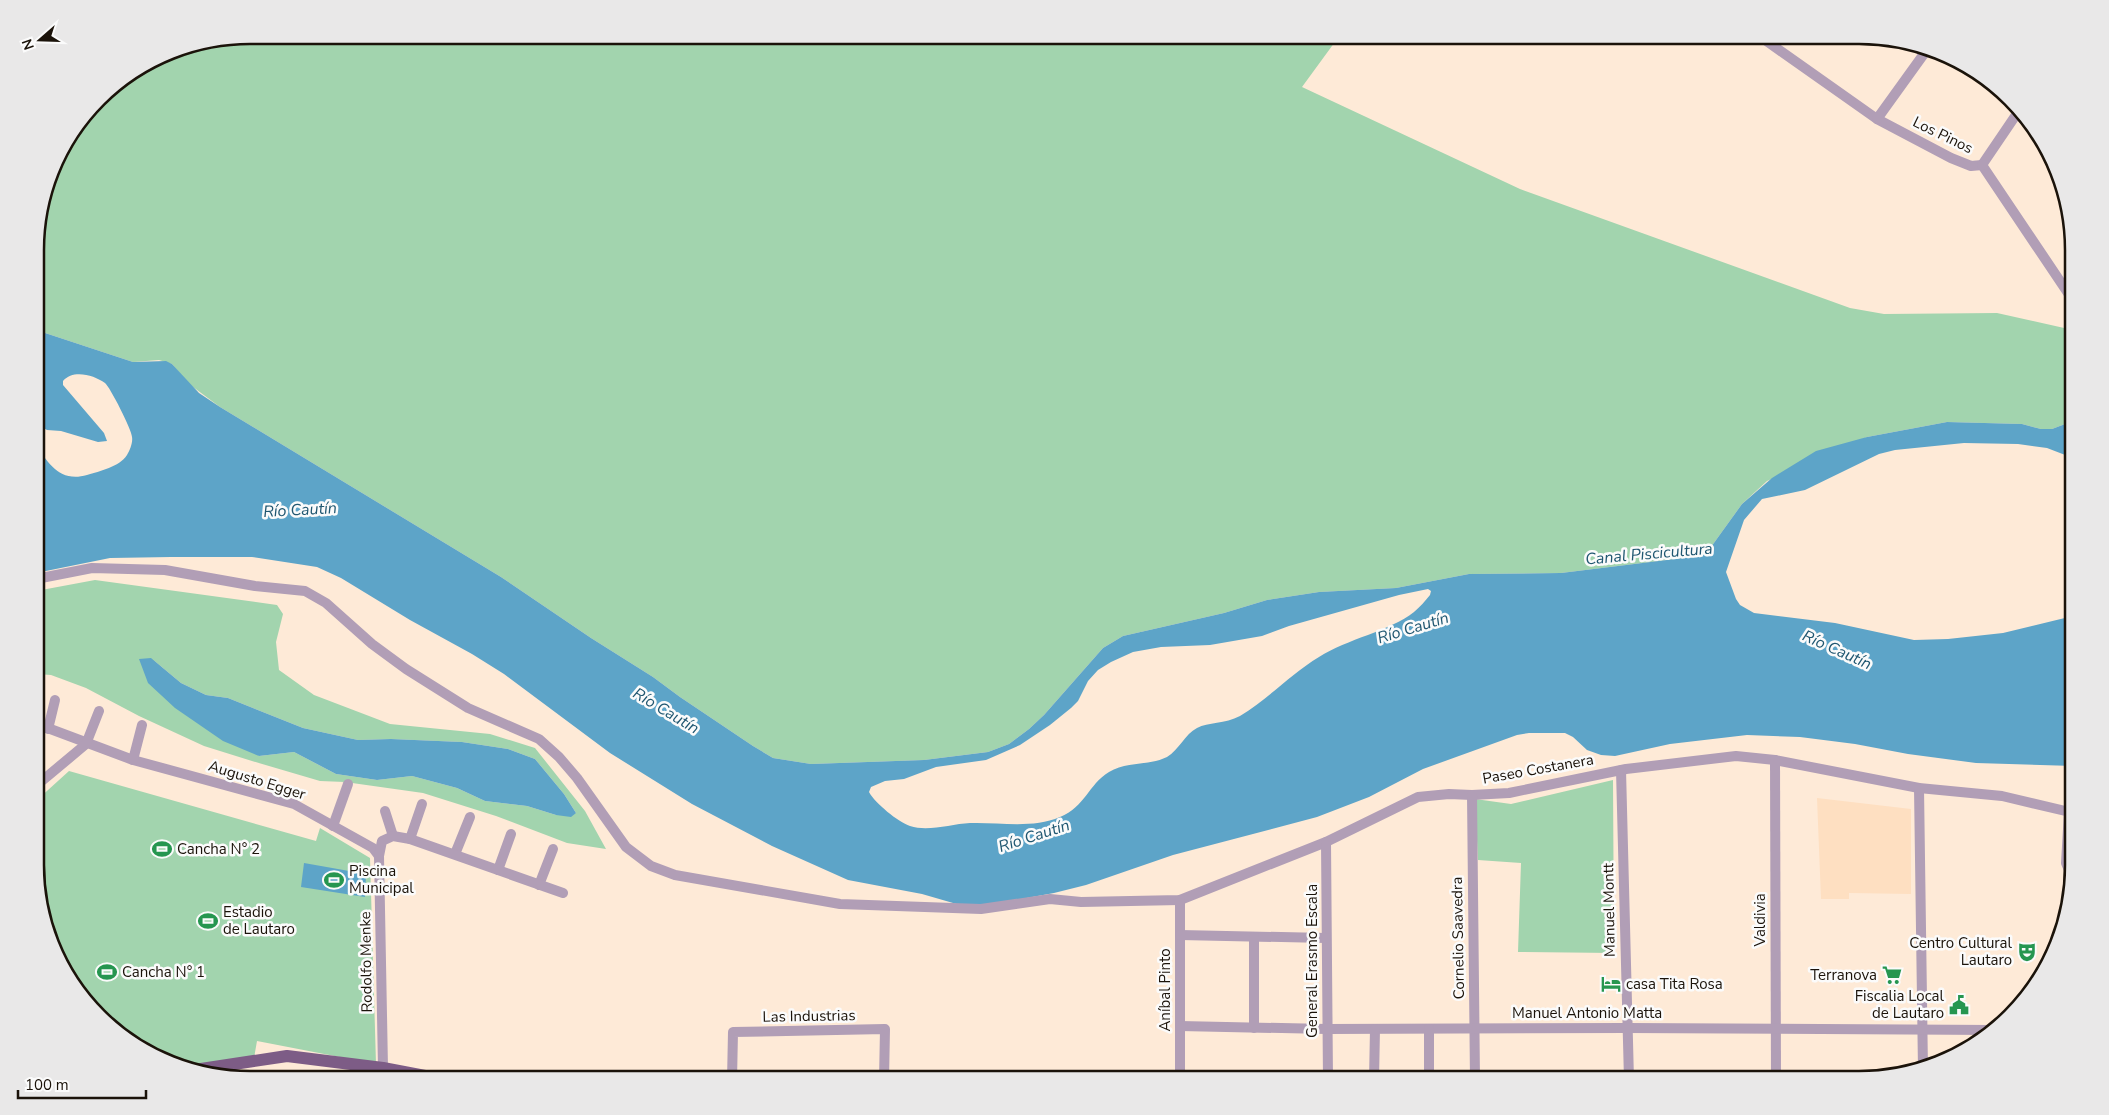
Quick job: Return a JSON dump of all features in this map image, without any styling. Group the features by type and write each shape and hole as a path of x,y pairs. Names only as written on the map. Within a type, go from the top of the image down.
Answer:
{"main road":[{"path":"212,1067 287,1056 399,1071"}],"street":[{"name":"Los Pinos","path":"1771,44 1877,119 1951,158 1971,166 1982,165 2065,289"},
{"path":"1877,119 1922,54"},
{"path":"1982,165 2015,116"},
{"path":"44,577 92,568 165,570 255,586 305,591 326,603 372,644 406,670 468,708 539,739 560,757 577,778 626,848 642,861 667,872 840,904 981,909 1050,898 1081,902 1180,900"},
{"path":"48,729 55,700"},
{"path":"44,779 86,744 99,711"},
{"path":"133,760 142,725"},
{"name":"Augusto Egger","path":"44,727 133,760 294,804 373,848 379,856"},
{"name":"Paseo Costanera","path":"1180,900 1326,842 1418,797 1509,792 1621,770 1692,760 1736,756 1775,760 1919,788 2002,796 2065,811"},
{"name":"Valdivia","path":"1775,760 1776,1071"},
{"name":"Manuel Montt","path":"1621,770 1629,1071"},
{"path":"334,826 348,784"},
{"path":"1919,788 1923,1061"},
{"name":"Cornelio Saavedra","path":"1472,795 1475,1071"},
{"path":"410,839 422,804"},
{"path":"385,811 393,836"},
{"path":"455,854 470,817"},
{"path":"498,870 512,834"},
{"path":"379,856 382,841 393,836 410,839 562,893"},
{"name":"General Erasmo Escala","path":"1326,842 1328,1071"},
{"path":"539,885 553,849"},
{"name":"Rodolfo Menke","path":"379,856 383,1068"},
{"name":"Aníbal Pinto","path":"1180,900 1180,1071"},
{"path":"1180,935 1326,938"},
{"path":"1254,937 1254,1028"},
{"name":"Manuel Antonio Matta","path":"1180,1026 1327,1029 1984,1030"},
{"name":"Las Industrias","path":"732,1071 733,1032 885,1029 884,1071"},
{"path":"1374,1071 1375,1029"},
{"path":"1429,1029 1429,1071"}],"shaded area":[{"path":"1817,798 1911,809 1911,894 1849,893 1849,899 1821,899"}],"green space":[{"path":"236,44 1333,44 1302,87 1520,189 1850,308 1884,314 1997,313 2065,328 2065,424 2052,429 2041,429 2022,424 1947,422 1867,437 1767,481 1742,504 1711,547 1683,558 1561,573 1469,574 1396,588 1319,592 1267,600 1224,613 1123,636 1103,648 1044,715 1009,744 988,752 924,760 811,764 773,758 753,746 653,677 501,577 220,407 189,384 172,364 159,360 133,362 44,333 44,236 48,209 59,171 71,146 86,124 104,104 124,86 146,71 171,59 196,51"},
{"path":"95,580 277,605 283,614 276,642 279,670 314,695 390,724 490,734 535,748 585,811 606,849 567,843 496,816 423,793 345,782 320,781 204,746 139,716 86,688 51,675 44,675 44,590","holes":["151,658 181,683 206,695 228,698 303,728 358,740 391,739 462,742 508,749 535,759 564,794 576,813 556,815 527,806 485,801 457,788 412,776 377,780 336,774 294,752 259,756"]},
{"name":"Estadio de Lautaro","path":"69,771 316,841 320,828 370,858 376,1064 257,1041 254,1058 203,1066 158,1050 124,1029 86,991 71,968 59,944 48,906 44,879 44,794"},
{"path":"1613,780 1614,953 1518,952 1521,863 1478,860 1475,799 1511,804"}],"water":[{"name":"Río Cautín","path":"44,333 133,362 166,361 172,364 199,393 220,407 501,577 653,677 753,746 773,758 811,764 924,760 988,752 1009,744 1044,715 1103,648 1123,636 1224,613 1267,600 1319,592 1396,588 1469,574 1561,573 1683,558 1711,547 1742,504 1772,478 1816,451 1867,437 1947,422 2022,424 2041,429 2052,429 2065,424 2065,455 2047,448 2018,444 1964,443 1895,450 1879,454 1805,490 1762,499 1744,520 1726,572 1740,605 1754,613 1835,623 1914,640 1948,639 2003,633 2065,618 2065,766 1976,763 1800,737 1747,735 1670,744 1615,756 1601,755 1587,750 1573,737 1565,733 1529,733 1517,735 1423,769 1369,797 1317,817 1173,855 1086,885 1054,893 995,904 960,905 922,894 848,880 772,846 692,804 610,753 504,674 341,578 317,567 252,557 171,557 110,558 44,571 44,457 50,465 62,474 78,477 119,463 128,453 132,439 125,418 108,386 100,380 84,374 67,377 63,381 63,385 104,433 107,441 98,442 61,431 44,428","holes":["1428,589 1431,591 1430,595 1414,612 1404,619 1342,645 1319,657 1240,716 1197,728 1167,757 1153,762 1123,766 1109,772 1096,783 1075,808 1049,821 1027,824 970,823 917,828 905,824 893,816 881,807 869,792 871,787 885,781 904,779 936,767 986,760 1020,745 1071,708 1078,701 1088,681 1098,670 1133,652 1161,647 1210,645 1262,636 1289,626 1399,595"]},
{"path":"151,658 181,683 206,695 228,698 303,728 358,740 391,739 462,742 508,749 535,759 564,794 576,813 571,817 556,815 527,806 485,801 457,788 412,776 377,780 336,774 294,752 259,756 223,741 175,708 148,683 139,659"},
{"name":"Piscina Municipal","path":"304,863 366,874 365,897 301,887"}],"place":[{"name":"Cancha N° 2","path":"162,849"},
{"name":"Piscina Municipal","path":"334,880"},
{"name":"Estadio de Lautaro","path":"208,921"},
{"name":"Centro Cultural Lautaro","path":"2027,952"},
{"name":"Cancha N° 1","path":"107,972"},
{"name":"Terranova","path":"1892,975"},
{"name":"casa Tita Rosa","path":"1611,984"},
{"name":"Fiscalia Local de Lautaro","path":"1959,1005"}],"water label":[{"name":"Canal Piscicultura","path":"1649,554"}]}
